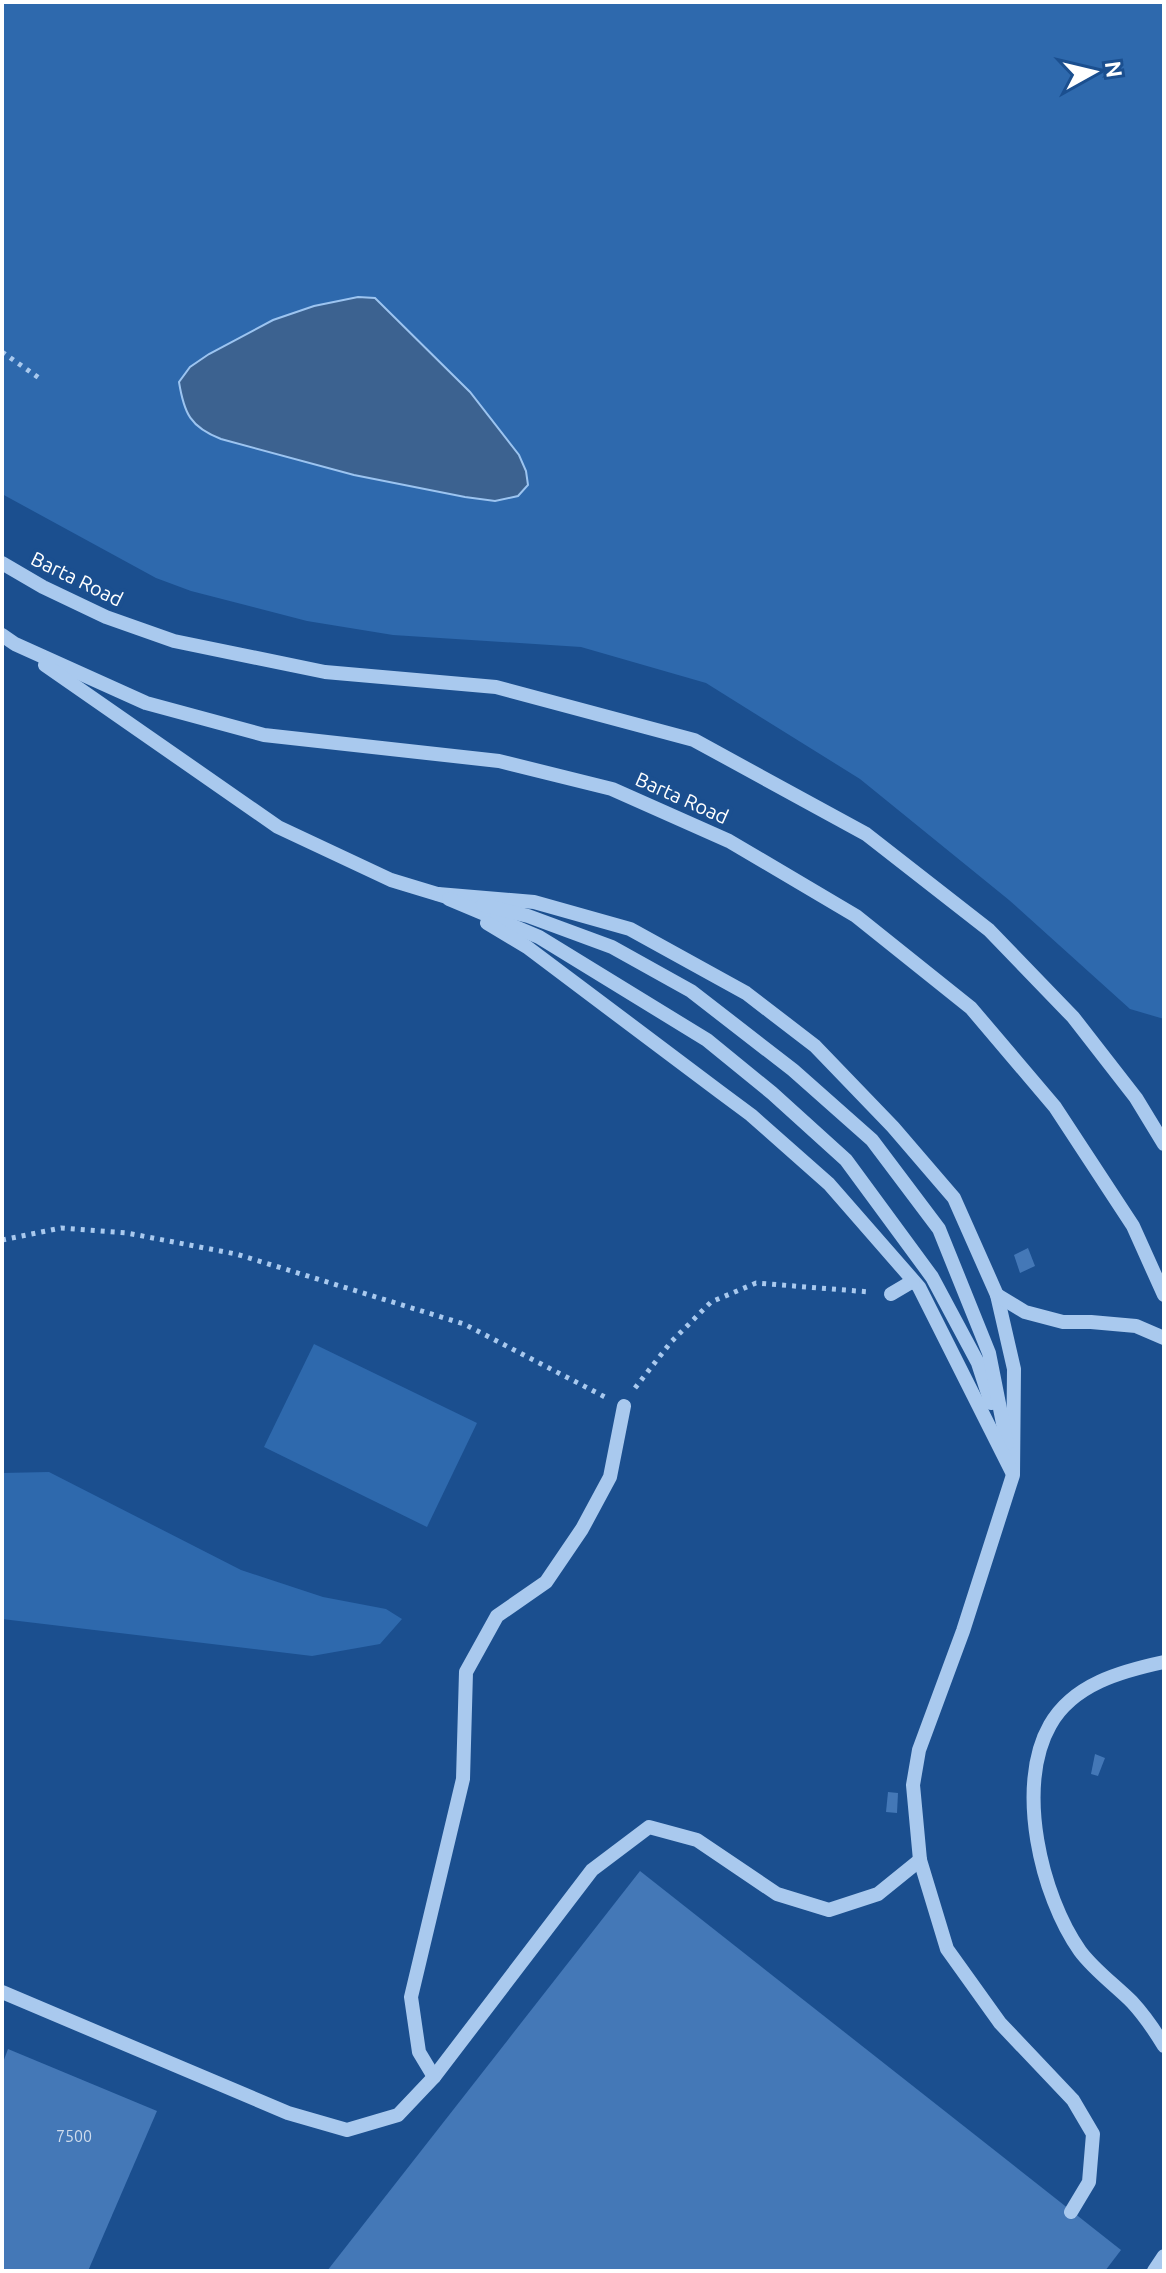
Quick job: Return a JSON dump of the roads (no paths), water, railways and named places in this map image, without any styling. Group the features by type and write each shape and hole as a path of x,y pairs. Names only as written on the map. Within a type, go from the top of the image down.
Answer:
{"street":[{"name":"Barta Road","path":"2,563 43,587 106,617 174,641 325,672 496,687 694,740 866,834 989,930 1073,1017 1136,1098 1164,1144"},
{"name":"Barta Road","path":"2,635 15,644 146,703 264,735 499,761 612,789 729,841 856,916 971,1008 1055,1107 1133,1226 1164,1295"},
{"path":"15,644 278,827 391,880 528,916 612,947 691,991 793,1070 872,1140 939,1229 989,1353 1013,1475"},
{"path":"438,894 527,947 751,1115 829,1184 919,1287 1013,1475"},
{"path":"438,894 534,902 630,929 746,993 815,1046 893,1127 954,1198 997,1295 1014,1369 1013,1475 963,1631 919,1750 913,1785 920,1860 947,1949 1000,2023 1073,2100 1093,2134 1089,2182 1071,2212"},
{"path":"438,894 539,937 707,1040 846,1160 932,1277 978,1363 1013,1475"},
{"path":"891,1294 913,1281"},
{"path":"997,1295 1025,1312 1063,1322 1136,1326 1164,1338"},
{"path":"434,2077 419,2052 411,1997 463,1779 466,1672 497,1616 546,1582 582,1529 610,1477 624,1406"},
{"path":"1164,1662 1106,1677 1068,1703 1047,1733 1034,1784 1039,1849 1048,1881 1070,1934 1081,1952 1134,2005 1164,2046"},
{"path":"2,1992 288,2113 347,2130 398,2115 434,2077 592,1870 649,1827 697,1840 777,1894 829,1910 878,1894 920,1860"},
{"path":"1154,2271 1164,2256"}]}
